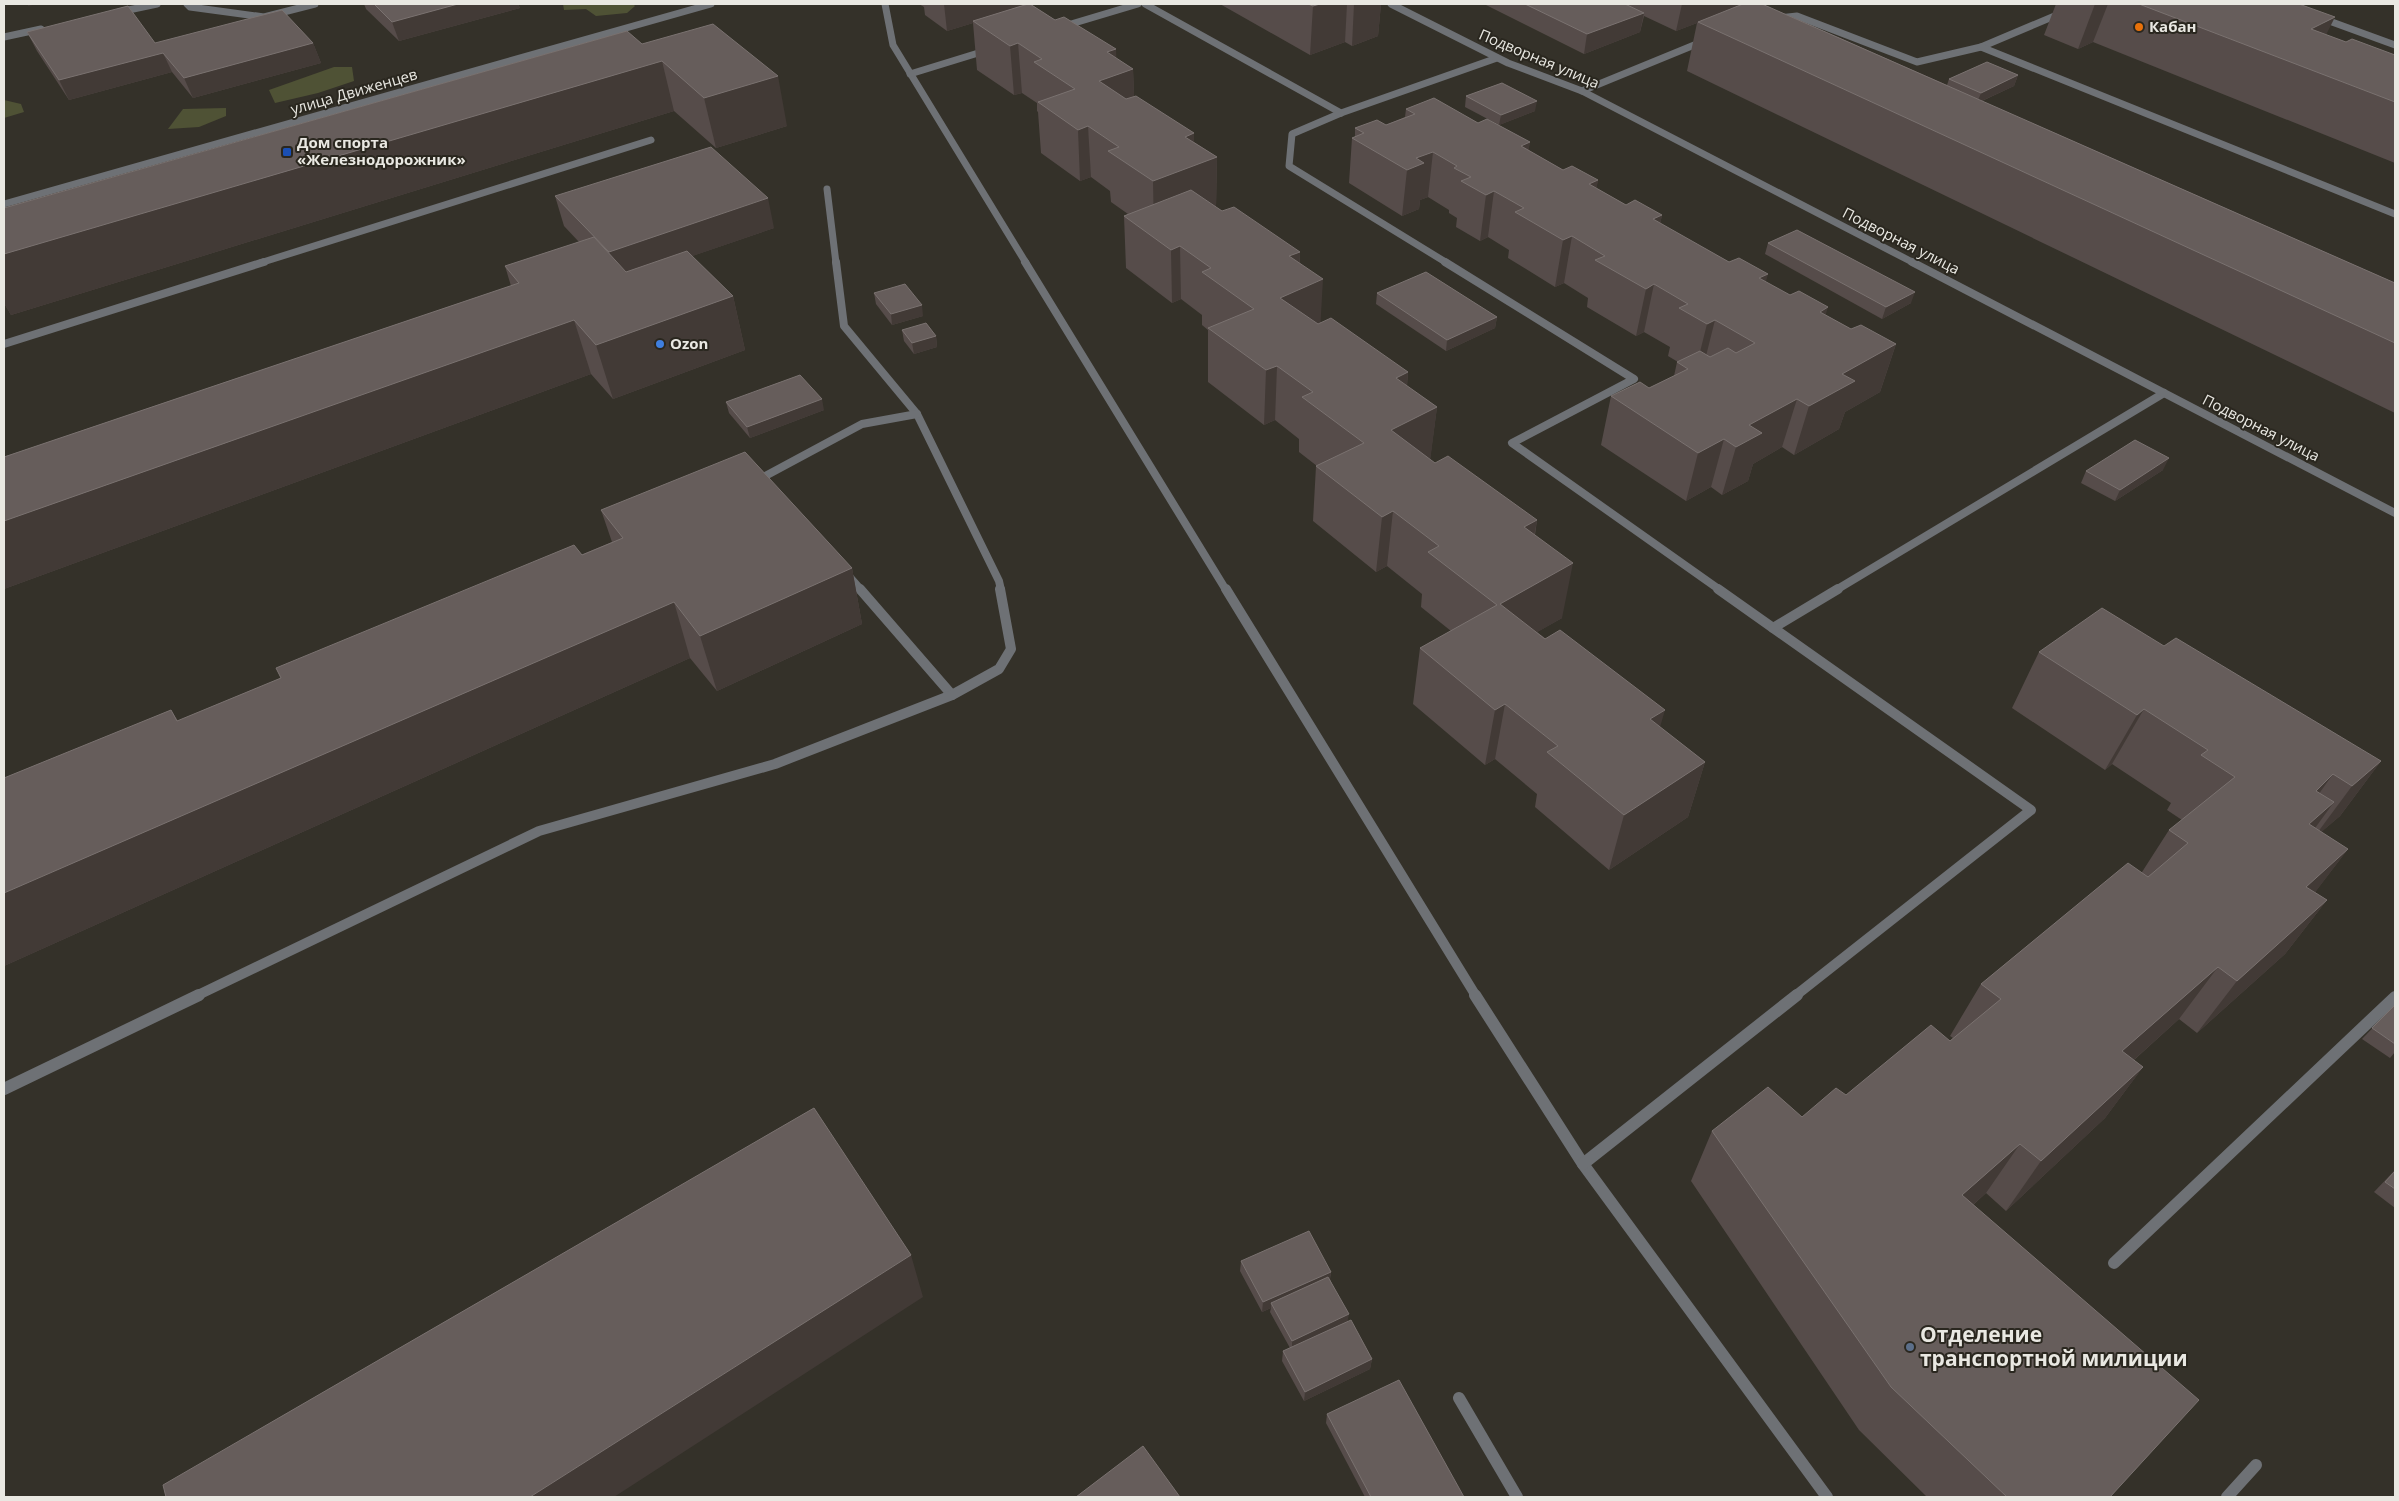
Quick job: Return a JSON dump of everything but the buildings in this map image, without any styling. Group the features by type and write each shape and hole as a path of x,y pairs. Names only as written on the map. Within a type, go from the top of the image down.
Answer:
{"street":[{"path":"109,14 157,4"},
{"path":"187,4 190,7 264,17 315,4"},
{"name":"улица Движенцев","path":"4,204 711,4"},
{"path":"885,4 893,45 910,74 1486,1015 1583,1164 1827,1497"},
{"path":"1052,30 1138,4"},
{"path":"1145,4 1341,113"},
{"name":"Подворная улица","path":"1391,4 1497,58 1544,79 1582,91 2395,513"},
{"path":"1767,20 1796,16 1917,62 1981,47 2083,4"},
{"path":"2317,16 2395,45"},
{"path":"4,37 52,27"},
{"path":"1582,91 1711,38"},
{"path":"1981,47 2395,214"},
{"path":"910,74 995,48"},
{"path":"1497,58 1341,113 1292,134 1289,166 1634,379 1512,443 2031,810 1583,1164"},
{"path":"4,344 651,140"},
{"path":"4,1089 539,831 775,764 952,695 999,669 1011,649 999,581 917,414 844,326 827,189"},
{"path":"1772,628 2164,393"},
{"path":"744,485 766,482 862,424 917,414"},
{"path":"841,568 952,695"},
{"path":"2114,1263 2395,997"},
{"path":"1459,1398 1517,1497"},
{"path":"2228,1497 2256,1465"}],"green space":[{"path":"563,4 633,4 635,6 627,13 596,16 586,9 564,10"},
{"path":"334,67 352,67 354,81 318,93 275,103 269,90"},
{"path":"4,100 21,104 24,112 4,118"},
{"path":"226,108 226,116 199,127 168,129 183,109"}],"place":[{"name":"Кабан","path":"2139,27"},
{"name":"Дом спорта «Железнодорожник»","path":"287,152"},
{"name":"Ozon","path":"660,344"},
{"name":"Отделение транспортной милиции","path":"1910,1347"}]}
